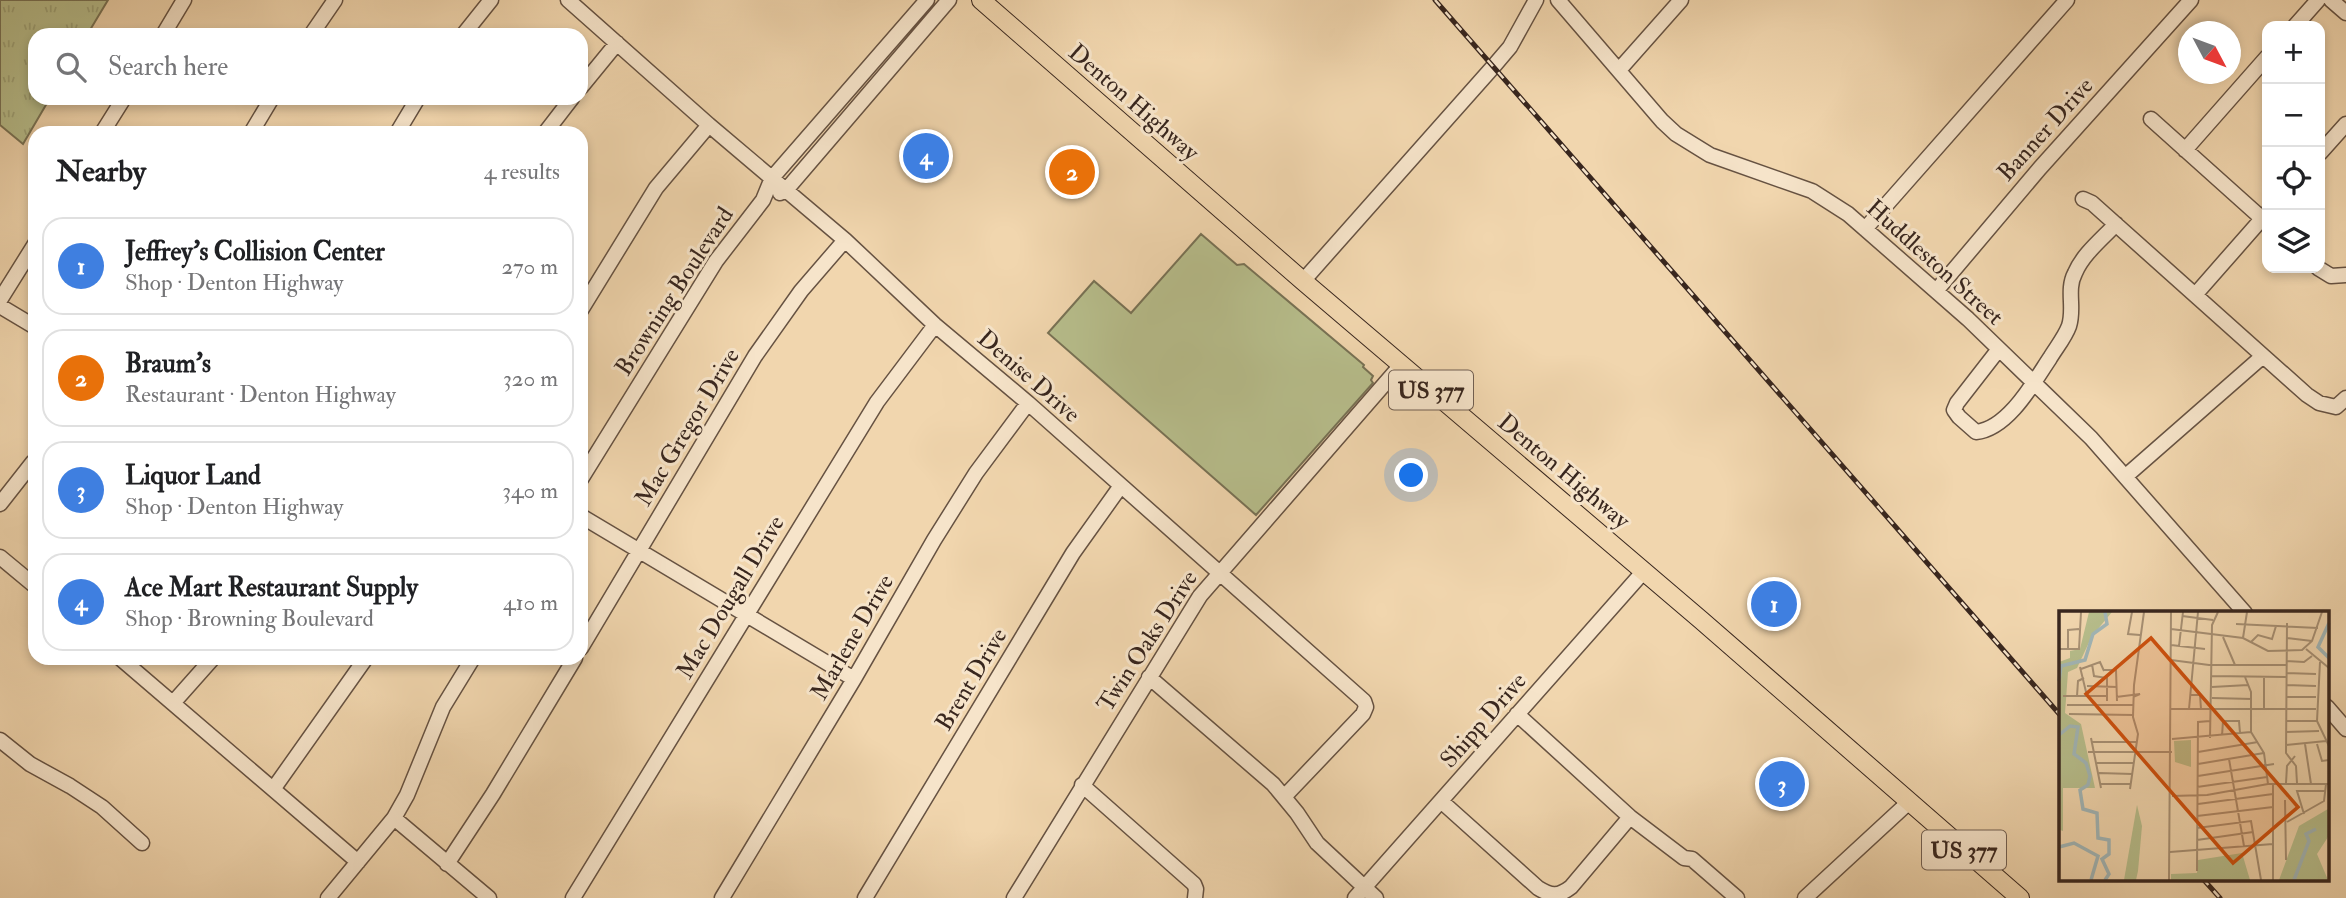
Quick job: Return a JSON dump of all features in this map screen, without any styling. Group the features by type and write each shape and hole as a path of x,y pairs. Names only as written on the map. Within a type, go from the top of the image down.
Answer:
{"main road":[{"name":"Denton Highway","path":"981,0 2020,898"}],"street":[{"path":"167,28 184,0"},
{"path":"316,28 335,0"},
{"path":"469,28 491,0"},
{"name":"Denise Drive","path":"568,0 709,125 845,240 935,325 1028,403 1364,701 1366,707 1363,714 1284,797"},
{"name":"Browning Boulevard","path":"588,468 716,261 763,201 772,178 927,0"},
{"name":"Browning Boulevard","path":"763,201 787,189 949,0"},
{"path":"1303,281 1493,67 1514,40 1535,0"},
{"name":"Huddleston Street","path":"1558,0 1676,134 1710,155 1729,163 1812,191 1848,214 1936,291 2034,382 2126,477 2243,611"},
{"path":"1619,69 1681,0"},
{"path":"1865,229 2067,0"},
{"name":"Banner Drive","path":"1936,291 2040,168 2191,0"},
{"path":"2299,21 2318,0"},
{"path":"2331,0 2346,13"},
{"path":"588,78 617,43"},
{"path":"2185,150 2262,63"},
{"path":"869,66 883,78"},
{"path":"106,126 120,105"},
{"path":"255,126 268,105"},
{"path":"401,126 414,105"},
{"path":"550,126 567,105"},
{"path":"2151,119 2262,215"},
{"path":"2325,147 2346,124"},
{"path":"588,299 656,188 709,125"},
{"path":"2083,199 2092,203 2319,403 2336,407 2346,398"},
{"path":"2195,295 2262,222"},
{"path":"1999,349 1956,403 1954,410 1976,432 1985,431 2013,409 2034,382 2069,326 2070,294 2076,271 2116,224"},
{"name":"Mac Gregor Drive","path":"588,636 777,323 845,240"},
{"path":"0,300 28,255"},
{"path":"2325,272 2331,276 2346,275"},
{"path":"0,306 28,323"},
{"name":"Mac Dougall Drive","path":"573,898 877,402 935,325"},
{"path":"2126,477 2263,356"},
{"name":"Twin Oaks Drive","path":"1014,898 1200,596 1401,365"},
{"name":"Marlene Drive","path":"722,898 934,540 969,484 1028,403"},
{"path":"0,504 28,469"},
{"name":"Brent Drive","path":"864,898 1073,553 1120,487"},
{"path":"588,520 854,679"},
{"path":"0,557 28,580"},
{"name":"Shipp Drive","path":"1360,893 1644,571"},
{"path":"128,665 358,862"},
{"path":"173,702 207,665"},
{"path":"274,788 361,665"},
{"path":"328,898 394,818 407,795 443,707 469,665"},
{"path":"447,864 571,665"},
{"path":"1149,677 1273,784 1317,843 1360,893 1376,898"},
{"path":"2328,708 2346,729"},
{"path":"1517,714 1630,817 1684,858 1692,859 1737,898"},
{"path":"0,740 30,764 102,807 142,843"},
{"path":"1082,785 1194,884 1195,898"},
{"path":"1441,801 1538,888 1553,895 1562,894 1571,887 1630,817"},
{"path":"1805,898 1909,802"},
{"path":"394,818 489,898"}],"green space":[{"path":"0,0 108,0 91,28 28,28 28,105 46,105 34,126 28,126 28,135 23,144 0,125"},
{"path":"1201,234 1237,265 1244,264 1364,365 1373,376 1373,383 1256,515 1048,333 1094,281 1131,313"}],"railway":[{"path":"1435,0 2059,714"},
{"path":"2204,880 2220,898"}],"place":[{"name":"Ace Mart Restaurant Supply","path":"926,156"},
{"name":"Braum's","path":"1072,172"},
{"name":"Jeffrey's Collision Center","path":"1774,604"},
{"name":"Liquor Land","path":"1782,784"}]}
